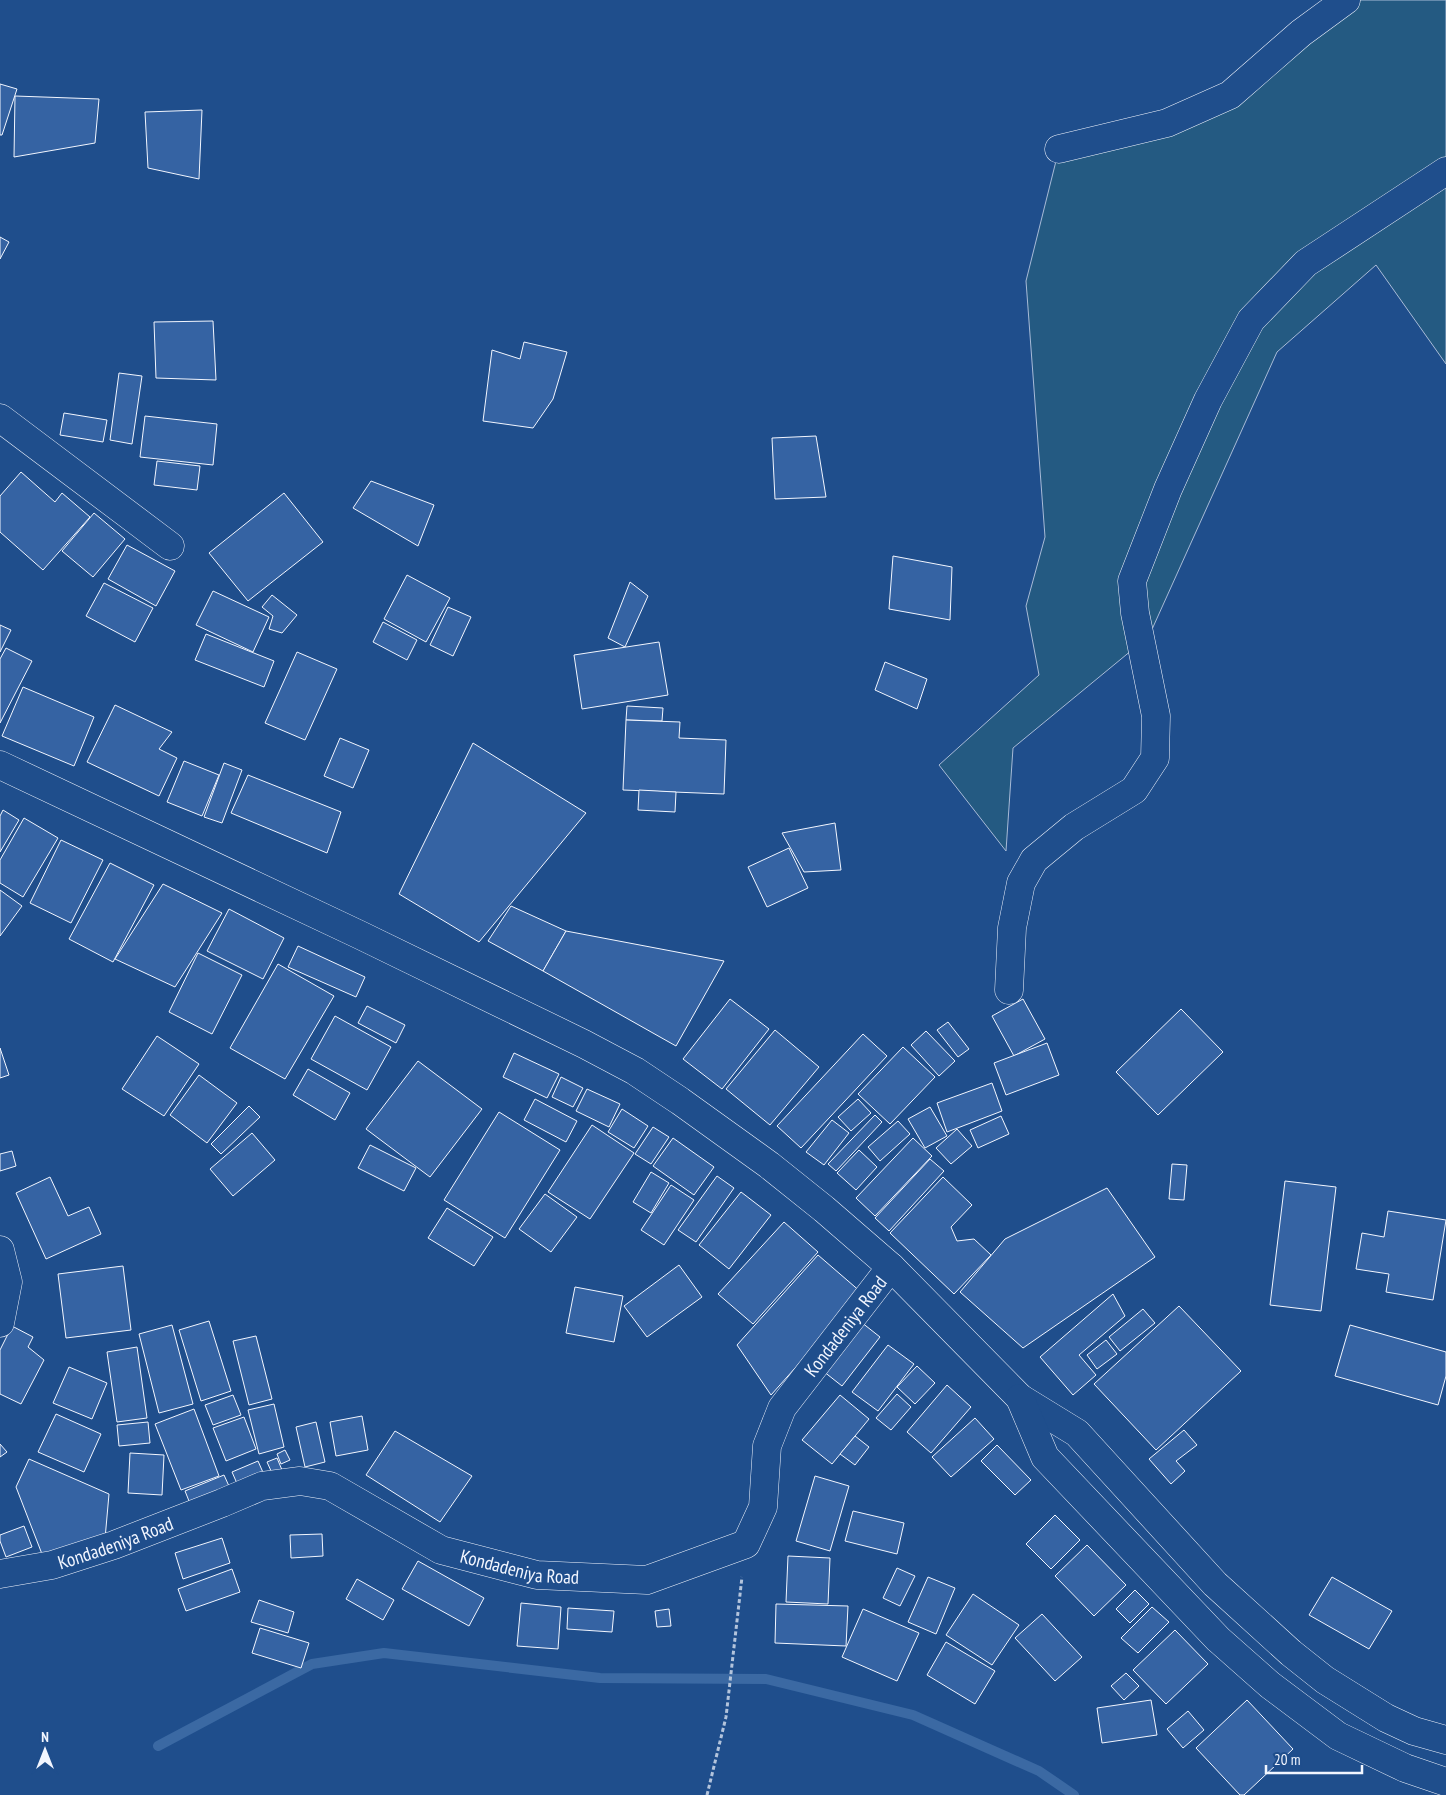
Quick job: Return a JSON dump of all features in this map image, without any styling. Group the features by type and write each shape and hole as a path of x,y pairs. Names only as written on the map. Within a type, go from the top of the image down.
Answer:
{"main road":[{"path":"1059,149 1167,123 1230,94 1301,33 1346,0"},
{"path":"1009,990 1012,928 1021,883 1034,860 1074,827 1134,790 1155,758 1156,716 1135,613 1132,580 1168,489 1208,400 1251,320 1306,264 1416,189 1446,171"},
{"path":"0,418 170,546"},
{"path":"0,765 360,934 635,1071 722,1130 769,1165 824,1209 891,1267 1020,1398 1077,1433 1215,1584 1256,1623 1325,1680 1386,1718 1414,1731 1446,1740"},
{"path":"0,1250 8,1282 0,1323"},
{"name":"Kondadeniya Road","path":"0,1574 52,1565 114,1545 262,1486 300,1481 330,1486 441,1550 537,1574 647,1580 746,1544 763,1507 768,1446 782,1408 891,1267"},
{"path":"1020,1398 1044,1457 1218,1639 1270,1685 1338,1736 1398,1764 1446,1782"}],"path":[{"path":"707,1795 726,1717 746,1544"}],"shaded area":[{"path":"1357,0 1446,0 1446,364 1376,265 1277,352 1149,636 1013,748 1006,851 939,765 1039,675 1026,606 1045,537 1026,281 1059,149 1167,123"}],"building":[{"path":"0,84 17,89 2,135 0,135"},
{"path":"15,96 99,99 95,143 14,157"},
{"path":"202,110 199,179 148,168 145,112"},
{"path":"0,237 9,242 0,259"},
{"path":"213,321 216,380 156,378 154,322"},
{"path":"524,342 567,352 553,399 533,428 483,421 492,350 520,359"},
{"path":"119,373 142,376 132,444 110,440"},
{"path":"64,413 107,420 103,442 60,435"},
{"path":"145,416 217,424 213,465 140,457"},
{"path":"816,436 826,497 775,499 772,438"},
{"path":"157,461 200,466 197,490 154,485"},
{"path":"21,472 55,502 62,493 90,517 43,570 0,532 0,496"},
{"path":"371,481 434,505 418,546 353,508"},
{"path":"284,493 323,542 248,601 209,553"},
{"path":"94,513 125,539 93,577 62,551"},
{"path":"127,545 175,571 156,606 108,579"},
{"path":"893,556 952,567 950,620 889,609"},
{"path":"407,575 450,598 426,642 384,619"},
{"path":"630,582 648,596 625,647 608,638"},
{"path":"104,583 153,608 135,642 86,616"},
{"path":"213,591 269,617 253,652 196,625"},
{"path":"272,595 297,615 282,633 269,629 273,616 262,607"},
{"path":"448,607 471,617 453,656 430,645"},
{"path":"383,622 417,640 407,660 373,642"},
{"path":"0,625 11,630 0,652"},
{"path":"206,634 274,661 264,687 195,660"},
{"path":"659,642 668,695 582,709 574,655"},
{"path":"6,648 32,661 0,723 0,659"},
{"path":"297,652 337,669 305,740 265,723"},
{"path":"885,662 927,679 917,709 875,690"},
{"path":"23,687 94,717 74,766 2,736"},
{"path":"115,705 172,732 159,749 177,758 159,796 87,762"},
{"path":"627,706 663,708 662,721 626,720"},
{"path":"626,720 680,722 679,738 726,740 724,794 623,790"},
{"path":"340,738 369,750 353,788 324,776"},
{"path":"473,743 586,813 479,942 399,894"},
{"path":"184,761 219,775 202,816 167,802"},
{"path":"224,763 242,770 222,823 204,817"},
{"path":"248,775 341,812 327,853 231,813"},
{"path":"639,790 676,792 675,812 638,810"},
{"path":"3,810 19,820 0,852 0,816"},
{"path":"24,818 58,838 23,897 0,883 0,860"},
{"path":"835,823 841,870 804,872 782,833"},
{"path":"61,840 103,860 71,923 30,903"},
{"path":"789,848 808,888 767,907 748,867"},
{"path":"110,863 154,885 113,962 69,939"},
{"path":"163,884 222,913 175,987 115,959"},
{"path":"0,890 22,906 0,936"},
{"path":"511,906 566,931 543,971 488,941"},
{"path":"229,909 284,938 263,979 207,951"},
{"path":"566,931 724,961 676,1046 543,971"},
{"path":"298,946 365,977 356,997 288,967"},
{"path":"198,953 242,975 212,1034 169,1012"},
{"path":"278,964 334,996 285,1079 230,1048"},
{"path":"730,999 769,1029 722,1089 683,1059"},
{"path":"1023,999 1045,1039 1014,1056 992,1016"},
{"path":"367,1006 405,1025 396,1043 358,1023"},
{"path":"1181,1009 1223,1052 1158,1115 1116,1072"},
{"path":"335,1016 391,1047 367,1090 311,1059"},
{"path":"948,1022 969,1049 958,1057 937,1030"},
{"path":"775,1030 819,1067 770,1125 726,1089"},
{"path":"926,1031 955,1061 939,1076 911,1045"},
{"path":"863,1034 887,1056 801,1148 777,1126"},
{"path":"157,1036 199,1064 164,1116 122,1089"},
{"path":"1047,1043 1059,1075 1006,1095 994,1063"},
{"path":"903,1047 935,1077 890,1124 858,1094"},
{"path":"0,1048 9,1075 0,1078"},
{"path":"514,1053 559,1074 547,1098 503,1077"},
{"path":"418,1061 482,1109 430,1177 366,1129"},
{"path":"308,1069 350,1093 335,1120 293,1095"},
{"path":"199,1075 237,1103 207,1143 170,1115"},
{"path":"561,1077 583,1088 573,1107 552,1097"},
{"path":"992,1083 1002,1111 947,1132 937,1103"},
{"path":"587,1089 620,1104 609,1127 576,1111"},
{"path":"535,1099 577,1121 566,1142 524,1120"},
{"path":"858,1099 871,1113 851,1131 838,1117"},
{"path":"249,1106 260,1117 221,1154 211,1144"},
{"path":"930,1107 947,1136 925,1148 908,1119"},
{"path":"622,1109 648,1126 634,1148 608,1132"},
{"path":"499,1112 560,1150 505,1238 444,1200"},
{"path":"875,1115 882,1122 836,1171 828,1164"},
{"path":"1001,1116 1009,1134 978,1148 970,1130"},
{"path":"832,1120 849,1133 824,1165 806,1152"},
{"path":"898,1121 910,1134 880,1161 868,1147"},
{"path":"592,1125 634,1153 590,1219 548,1192"},
{"path":"653,1127 669,1137 651,1164 635,1154"},
{"path":"957,1129 972,1146 951,1164 936,1148"},
{"path":"252,1133 275,1160 233,1196 210,1169"},
{"path":"673,1138 714,1167 694,1195 653,1166"},
{"path":"913,1138 932,1156 875,1216 856,1198"},
{"path":"370,1145 416,1168 404,1191 358,1168"},
{"path":"859,1150 877,1167 856,1190 837,1173"},
{"path":"12,1151 16,1166 0,1171 0,1154"},
{"path":"930,1159 944,1171 889,1231 875,1218"},
{"path":"1172,1164 1187,1165 1184,1200 1169,1199"},
{"path":"651,1172 669,1183 651,1213 633,1202"},
{"path":"717,1176 734,1188 696,1242 678,1230"},
{"path":"50,1177 68,1216 89,1207 101,1234 46,1259 16,1193"},
{"path":"943,1177 972,1205 951,1227 957,1241 974,1239 991,1255 954,1294 890,1233"},
{"path":"1285,1181 1336,1187 1321,1311 1270,1305"},
{"path":"671,1185 694,1200 664,1245 641,1230"},
{"path":"1107,1188 1155,1257 1023,1348 960,1292 1005,1239"},
{"path":"741,1192 771,1215 729,1269 699,1245"},
{"path":"545,1194 577,1217 551,1252 519,1229"},
{"path":"447,1208 493,1237 474,1266 428,1238"},
{"path":"1388,1211 1446,1220 1433,1300 1386,1292 1389,1274 1356,1269 1362,1233 1384,1237"},
{"path":"784,1222 818,1252 753,1324 718,1294"},
{"path":"818,1255 862,1293 771,1395 737,1345"},
{"path":"679,1265 702,1297 647,1337 624,1306"},
{"path":"123,1266 131,1330 66,1338 58,1274"},
{"path":"575,1287 623,1296 614,1342 566,1333"},
{"path":"1113,1294 1125,1316 1079,1355 1096,1375 1073,1395 1040,1357"},
{"path":"1179,1306 1241,1371 1156,1450 1094,1384"},
{"path":"1143,1309 1155,1323 1120,1351 1109,1337"},
{"path":"209,1321 231,1391 201,1401 179,1330"},
{"path":"861,1322 880,1337 842,1386 823,1371"},
{"path":"172,1325 193,1404 159,1413 139,1334"},
{"path":"1350,1325 1446,1352 1446,1376 1438,1405 1335,1376"},
{"path":"12,1326 33,1337 28,1347 44,1360 21,1404 0,1394 0,1350"},
{"path":"256,1336 272,1399 249,1405 233,1341"},
{"path":"1106,1340 1117,1354 1097,1369 1087,1355"},
{"path":"888,1345 914,1364 878,1411 852,1392"},
{"path":"137,1347 147,1418 117,1422 107,1352"},
{"path":"917,1366 935,1383 915,1404 897,1387"},
{"path":"69,1367 107,1383 92,1419 53,1403"},
{"path":"947,1385 971,1407 931,1453 907,1432"},
{"path":"897,1394 911,1407 891,1430 876,1418"},
{"path":"233,1395 241,1415 213,1425 205,1405"},
{"path":"840,1395 869,1419 832,1464 802,1440"},
{"path":"274,1404 284,1447 259,1454 248,1410"},
{"path":"194,1409 219,1476 181,1490 155,1424"},
{"path":"56,1414 101,1434 84,1472 38,1452"},
{"path":"362,1416 368,1450 336,1456 330,1422"},
{"path":"244,1417 256,1449 226,1461 213,1428"},
{"path":"975,1418 994,1439 951,1477 932,1457"},
{"path":"148,1422 150,1443 119,1446 117,1425"},
{"path":"316,1422 325,1462 305,1467 296,1427"},
{"path":"1184,1430 1197,1445 1176,1461 1185,1471 1171,1484 1149,1459"},
{"path":"395,1431 472,1476 440,1522 366,1475"},
{"path":"855,1436 869,1447 855,1465 840,1454"},
{"path":"0,1444 7,1452 0,1457"},
{"path":"997,1445 1031,1480 1015,1495 981,1461"},
{"path":"285,1450 290,1460 281,1464 277,1454"},
{"path":"130,1453 164,1455 162,1495 128,1493"},
{"path":"277,1458 282,1470 272,1473 267,1462"},
{"path":"29,1459 109,1494 105,1539 42,1554 16,1487"},
{"path":"258,1461 265,1477 239,1488 232,1472"},
{"path":"224,1475 233,1495 193,1511 185,1491"},
{"path":"815,1476 849,1486 830,1551 796,1541"},
{"path":"853,1511 904,1523 897,1554 845,1541"},
{"path":"1055,1515 1080,1540 1051,1569 1026,1544"},
{"path":"24,1526 32,1547 6,1557 0,1541 0,1535"},
{"path":"322,1534 323,1556 291,1558 290,1535"},
{"path":"222,1538 230,1563 183,1579 175,1553"},
{"path":"1087,1545 1126,1585 1094,1616 1055,1576"},
{"path":"788,1556 830,1558 828,1604 786,1602"},
{"path":"418,1561 484,1598 469,1626 402,1589"},
{"path":"897,1568 915,1576 900,1606 883,1598"},
{"path":"232,1569 240,1592 186,1611 178,1589"},
{"path":"928,1577 955,1588 936,1634 908,1622"},
{"path":"1332,1577 1392,1611 1369,1649 1309,1615"},
{"path":"357,1579 394,1600 383,1620 346,1599"},
{"path":"1135,1590 1149,1604 1130,1623 1116,1609"},
{"path":"973,1594 1019,1625 992,1665 946,1635"},
{"path":"259,1600 294,1612 288,1633 251,1622"},
{"path":"521,1603 561,1607 558,1649 517,1646"},
{"path":"776,1604 848,1606 846,1646 775,1643"},
{"path":"1152,1607 1169,1622 1138,1653 1121,1638"},
{"path":"568,1608 614,1611 612,1632 567,1629"},
{"path":"669,1609 671,1626 657,1627 655,1611"},
{"path":"863,1609 919,1633 897,1681 842,1657"},
{"path":"1042,1614 1082,1657 1055,1681 1015,1638"},
{"path":"260,1628 309,1643 301,1668 252,1653"},
{"path":"1175,1630 1208,1664 1166,1704 1133,1670"},
{"path":"946,1642 995,1671 975,1704 927,1675"},
{"path":"1126,1673 1139,1686 1124,1700 1111,1686"},
{"path":"1151,1700 1157,1735 1102,1743 1097,1708"},
{"path":"1247,1700 1293,1749 1244,1795 1240,1795 1196,1748"},
{"path":"1188,1711 1204,1730 1183,1748 1167,1729"}],"waterway":[{"path":"158,1746 312,1664 384,1653 600,1678 766,1679 913,1715 1039,1771 1074,1795"}]}
